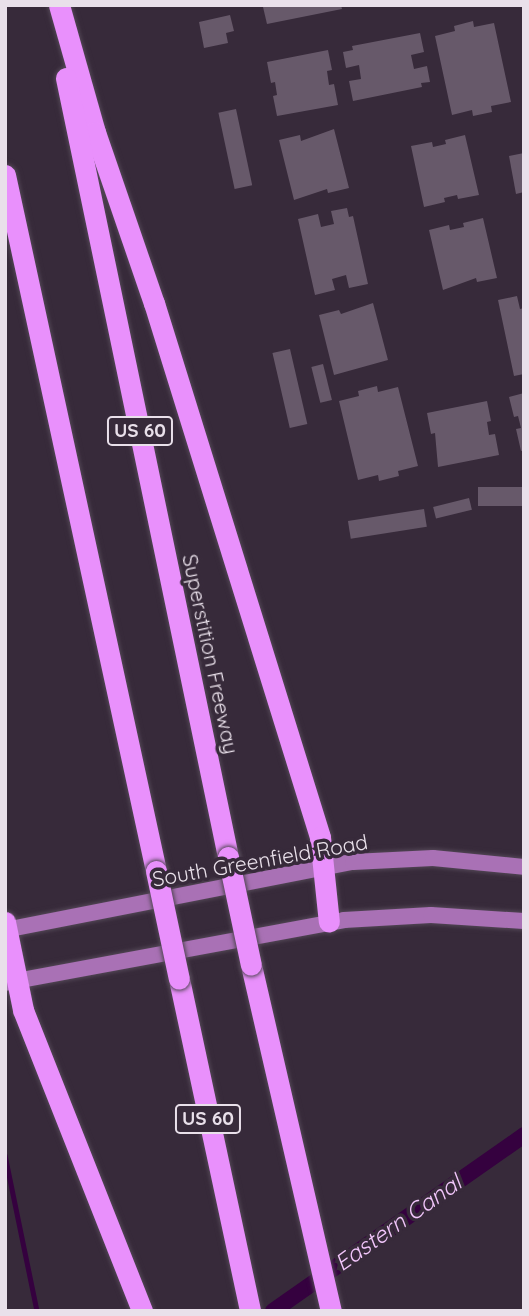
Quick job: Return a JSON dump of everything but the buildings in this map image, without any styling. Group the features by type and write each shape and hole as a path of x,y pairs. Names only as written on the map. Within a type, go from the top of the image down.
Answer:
{"highway":[{"name":"Superstition Freeway","path":"51,5 251,965 331,1311"},
{"path":"59,5 95,132 158,316 320,837 329,922"},
{"name":"US 60","path":"5,176 250,1311"},
{"path":"6,927 11,982 142,1311"}],"main road":[{"name":"South Greenfield Road","path":"6,927 324,866 410,858 483,860 524,867"},
{"path":"11,982 329,922 431,915 524,921"}],"waterway":[{"name":"Eastern Canal","path":"273,1311 524,1135"},
{"path":"5,1155 37,1311"}]}
